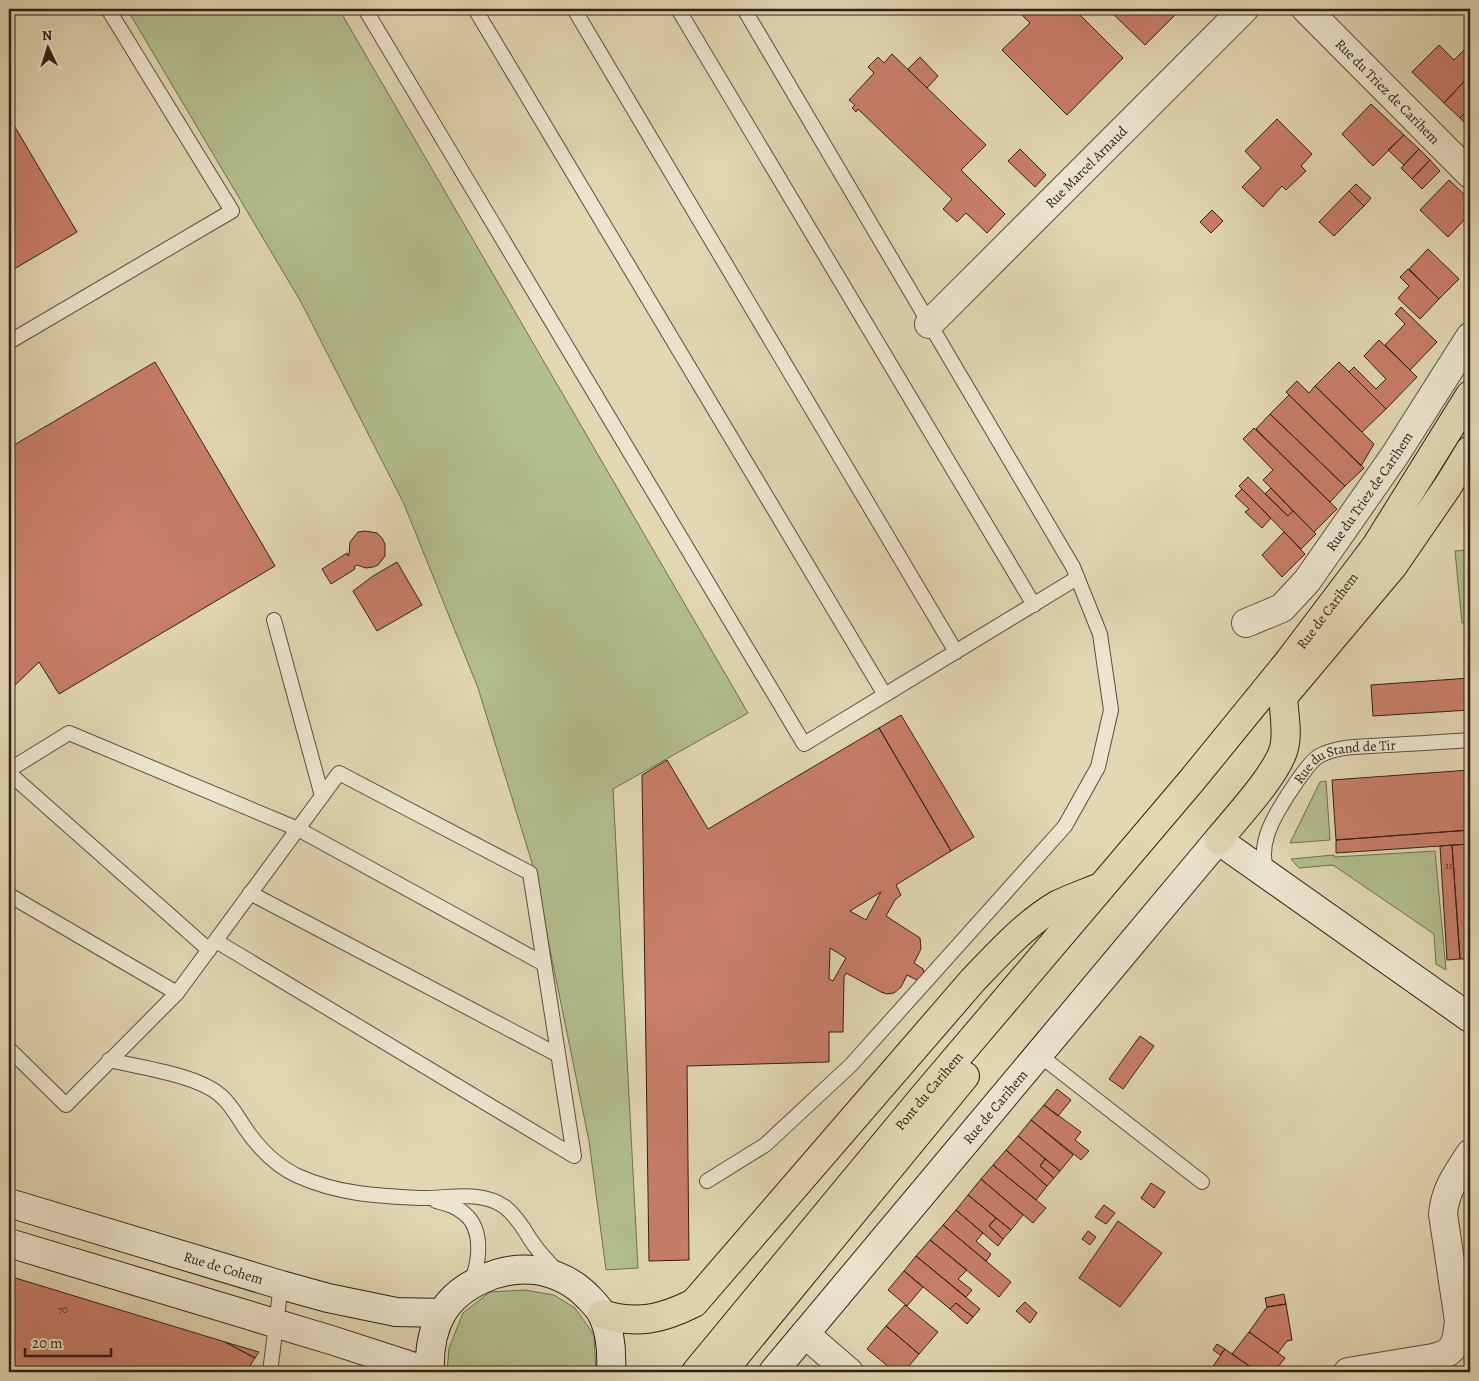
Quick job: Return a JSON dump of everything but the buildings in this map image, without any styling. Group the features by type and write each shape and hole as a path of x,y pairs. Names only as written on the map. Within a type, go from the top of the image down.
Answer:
{"main road":[{"name":"Rue de Carihem","path":"1175,815 1376,546 1470,395"},
{"name":"Rue de Carihem","path":"1175,815 1230,760 1393,566 1448,486 1470,450"},
{"path":"1218,840 1261,787 1280,760 1285,747 1282,698"},
{"name":"Pont du Carihem","path":"722,1372 1104,886 1175,815"},
{"name":"Pont du Carihem","path":"696,1372 988,1035 1175,815"},
{"path":"602,1314 620,1320 644,1320 661,1317 694,1303 973,980 1022,931 1046,912 1059,904 1104,886"}],"street":[{"name":"Rue Marcel Arnaud","path":"929,324 1244,9"},
{"name":"Rue du Triez de Carihem","path":"1306,9 1470,174"},
{"name":"Rue du Triez de Carihem","path":"1246,623 1282,608 1307,581 1395,455 1470,337"},
{"path":"1218,840 1470,1018"},
{"name":"Rue de Carihem","path":"773,1372 1218,840"},
{"path":"1348,1372 1433,1358 1446,1354 1454,1346 1459,1321 1443,1214 1444,1201 1450,1185 1470,1154"},
{"name":"Rue de Cohem","path":"9,1202 281,1286 362,1306 396,1312 442,1313"},
{"path":"60,1259 72,1222"},
{"path":"9,1242 276,1324 378,1364 430,1372 430,1356 434,1334 442,1313 453,1299 468,1287 502,1273 537,1270 567,1280 582,1291 602,1314 610,1342 611,1372"},
{"path":"805,1334 849,1372"}],"lane":[{"path":"9,342 232,211 108,9"},
{"path":"365,9 804,744 1077,578"},
{"path":"475,9 885,695"},
{"path":"574,9 956,652"},
{"path":"678,9 1034,605"},
{"path":"707,1181 765,1145 851,1065 1066,826 1098,768 1111,710 1100,634 1073,567 744,9"},
{"path":"274,620 322,796"},
{"path":"9,1049 66,1105 177,994 212,945 250,893 298,829 339,773 530,873 574,1156 212,945 9,772 69,733 298,829 544,964"},
{"name":"Rue du Stand de Tir","path":"1270,878 1266,869 1264,855 1265,839 1269,827 1303,774 1317,756 1345,748 1470,740"},
{"path":"250,893 558,1055"},
{"path":"9,895 177,994"},
{"path":"1038,1054 1202,1182"},
{"path":"109,1060 172,1074 203,1085 219,1094 232,1108 263,1150 278,1165 297,1176 344,1192 423,1198 475,1196 490,1199 504,1206 519,1221 543,1257 567,1280"},
{"path":"423,1198 452,1205 466,1214 474,1226 478,1242 478,1256 475,1275 468,1287"},
{"path":"270,1372 281,1286"}],"green space":[{"path":"127,9 339,9 748,713 613,789 638,1268 606,1270 589,1141 533,866 478,688 404,504 301,302"},
{"path":"1470,550 1470,622 1462,623 1455,551"},
{"path":"1326,781 1330,840 1290,843 1320,782"},
{"path":"1435,851 1446,970 1436,964 1434,934 1333,865 1299,868 1291,859 1334,855 1335,857"},
{"path":"525,1290 554,1295 575,1308 594,1335 596,1372 447,1372 449,1348 463,1313 490,1292"}]}
